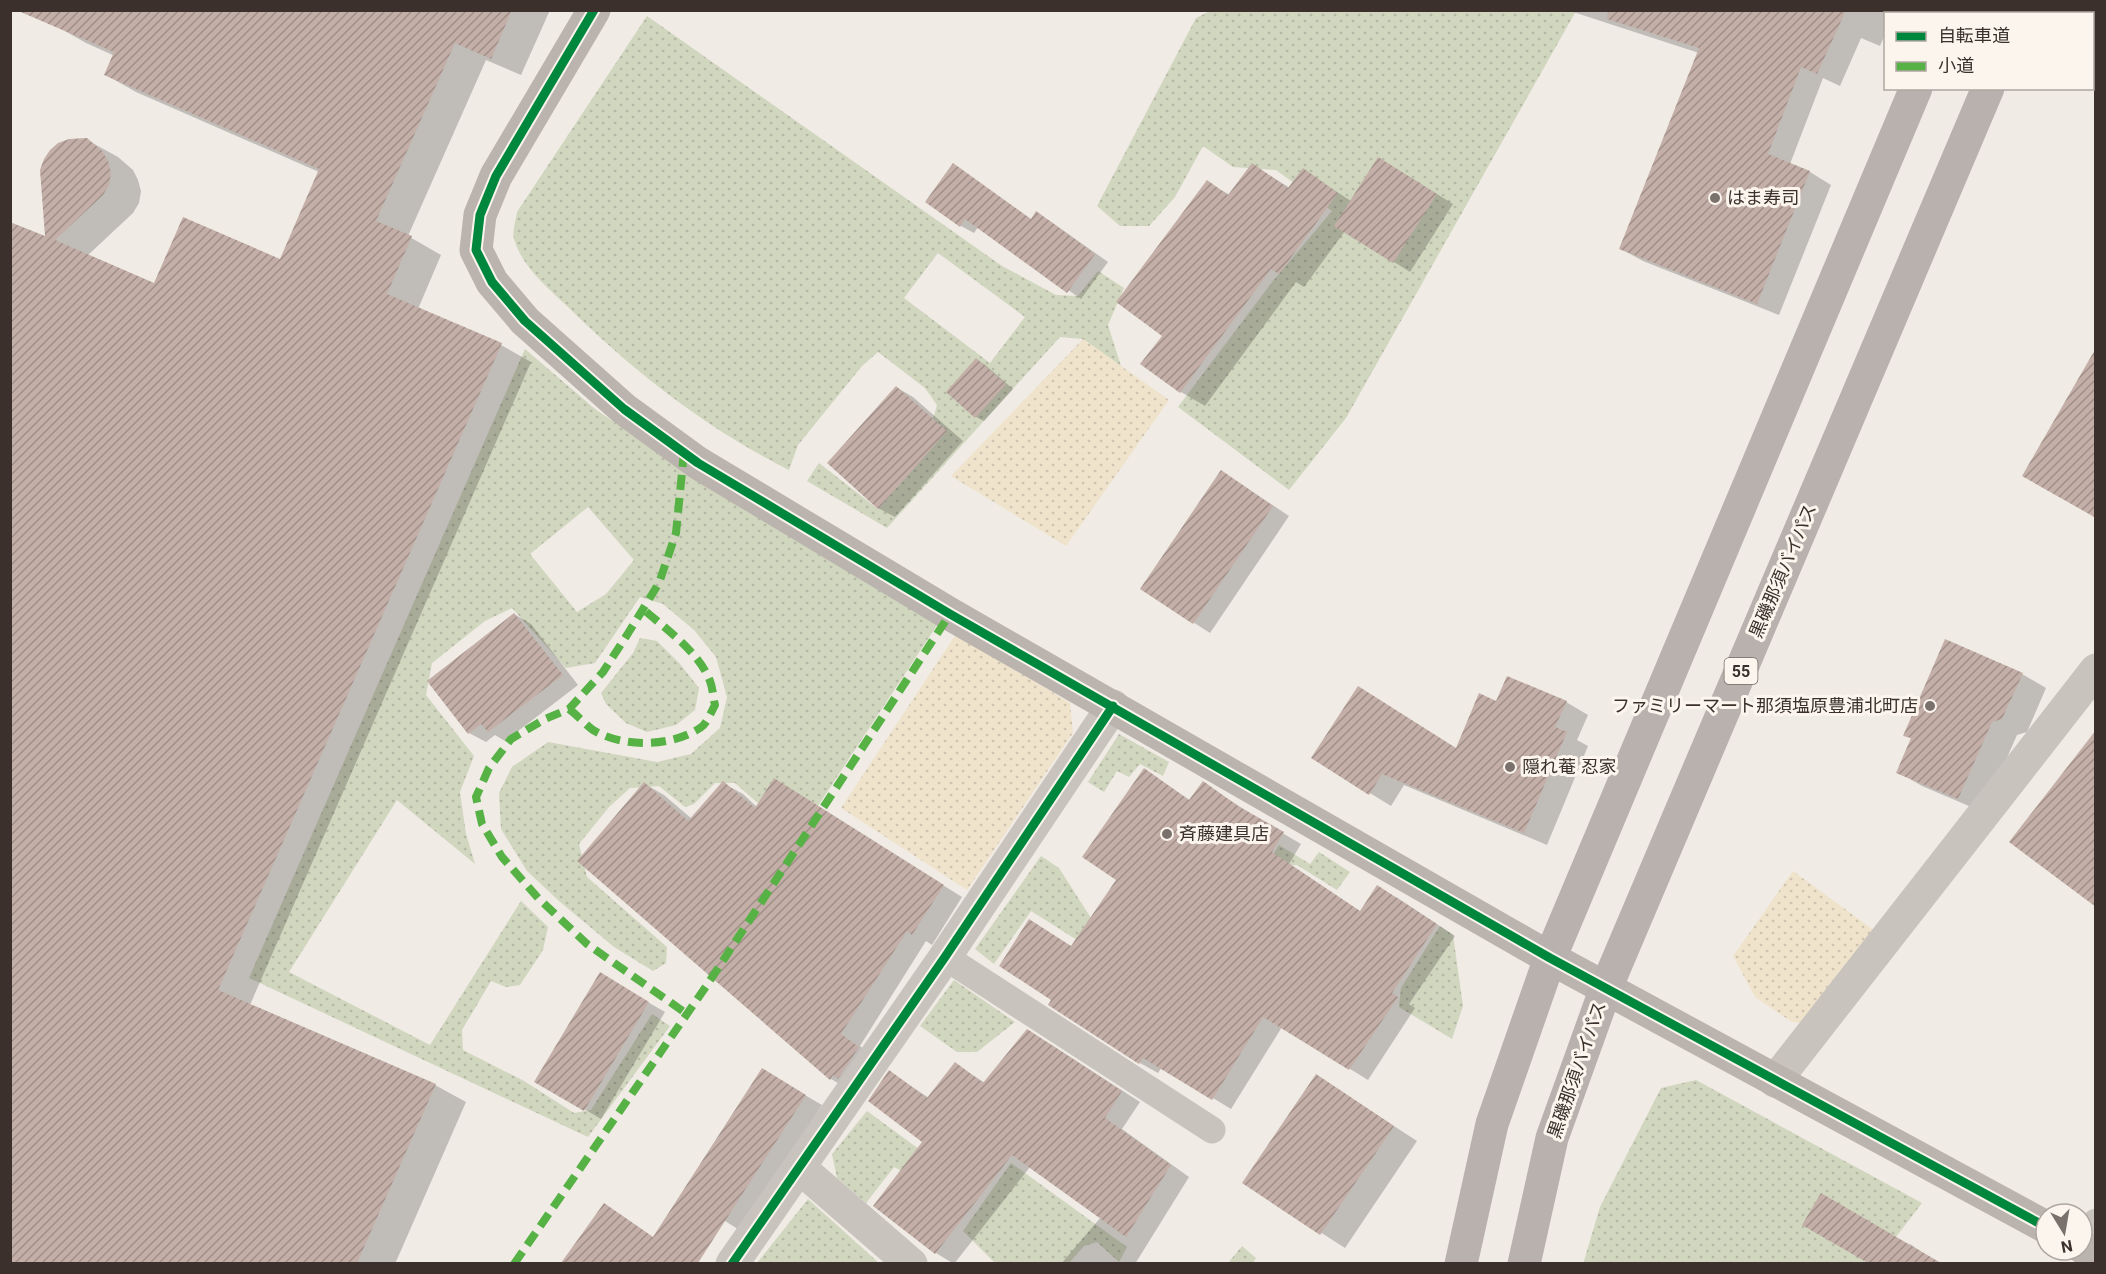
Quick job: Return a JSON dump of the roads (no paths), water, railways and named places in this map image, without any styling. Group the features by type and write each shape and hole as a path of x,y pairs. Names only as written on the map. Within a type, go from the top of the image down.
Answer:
{"main road":[{"path":"1461,1263 1492,1124 1550,958 1915,90"},
{"name":"黒磯那須バイパス","path":"1524,1263 1552,1138 1606,988 1987,90"}],"street":[{"path":"594,10 496,176 480,214 476,250 492,282 525,321 624,409 698,463 950,614 1550,958 2034,1221"},
{"path":"1775,1081 2096,670"},
{"path":"732,1263 945,957 1113,706"},
{"path":"800,1168 911,1263"}],"lane":[{"path":"945,957 1212,1130"}],"place":[{"name":"はま寿司","path":"1715,198"},
{"name":"ファミリーマート那須塩原豊浦北町店","path":"1930,706"},
{"name":"隠れ菴 忍家","path":"1510,767"},
{"name":"斉藤建具店","path":"1167,834"}]}
